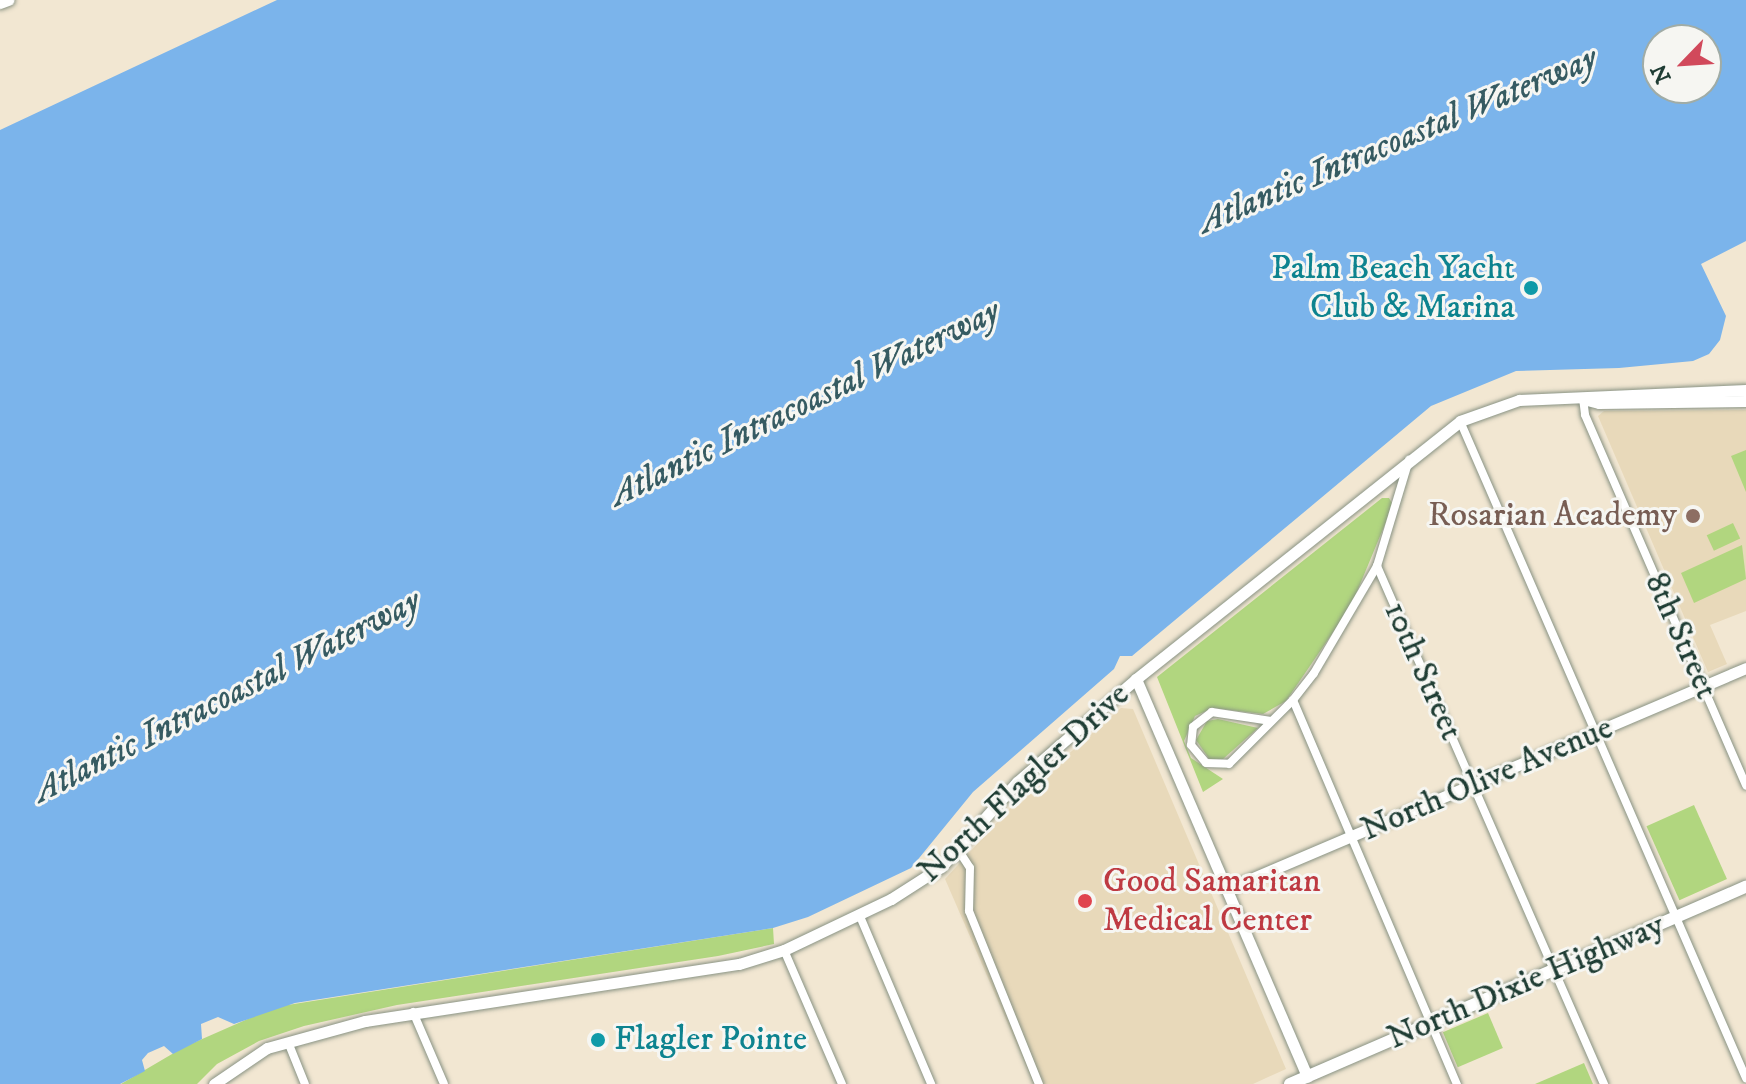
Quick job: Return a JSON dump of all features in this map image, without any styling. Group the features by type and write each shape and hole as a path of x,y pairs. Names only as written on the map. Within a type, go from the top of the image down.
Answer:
{"main road":[{"name":"North Dixie Highway","path":"1290,1084 1309,1080 1432,1022 1746,887"}],"street":[{"path":"0,3 8,0"},
{"name":"North Flagler Drive","path":"214,1084 251,1055 288,1042 412,1011 739,964 784,950 915,885 959,851 1017,782 1136,679 1460,421 1495,405 1583,398 1599,393 1746,390"},
{"name":"North Flagler Drive","path":"1583,398 1599,403 1746,401"},
{"name":"8th Street","path":"1583,398 1585,415 1746,785"},
{"path":"1460,421 1746,1078"},
{"path":"1271,721 1212,712 1193,727 1191,745 1206,763 1229,764 1293,700 1341,635 1377,566 1409,460"},
{"name":"10th Street","path":"1377,566 1604,1084"},
{"name":"North Olive Avenue","path":"1227,889 1746,668"},
{"path":"1136,679 1309,1080"},
{"path":"1293,700 1457,1084"},
{"path":"959,851 970,868 969,911 1039,1084"},
{"path":"859,914 931,1084"},
{"path":"784,950 842,1084"},
{"path":"412,1011 444,1084"},
{"path":"288,1042 305,1084"}],"shaded area":[{"name":"Rosarian Academy","path":"1746,410 1746,611 1710,625 1727,664 1708,672 1598,416 1604,411"},
{"name":"Good Samaritan Medical Center","path":"1121,708 1133,709 1286,1069 1253,1084 1034,1084 945,879 1024,793"}],"green space":[{"path":"1746,450 1746,492 1731,456"},
{"path":"1382,498 1389,498 1393,505 1351,606 1286,701 1263,714 1213,708 1195,716 1184,741 1191,758 1223,779 1203,792 1157,677"},
{"path":"1733,523 1740,538 1714,551 1707,535"},
{"path":"1742,545 1746,579 1694,603 1681,573"},
{"path":"1218,719 1258,728 1223,759 1210,760 1196,740 1207,721"},
{"path":"1694,805 1727,879 1679,900 1646,826"},
{"path":"773,928 774,944 718,956 397,1005 304,1026 259,1041 217,1064 197,1084 121,1084 184,1047 275,1007"},
{"path":"1488,1013 1503,1048 1458,1067 1443,1032"},
{"path":"1584,1063 1593,1084 1535,1084"}],"water":[{"name":"Atlantic Intracoastal Waterway","path":"277,0 1746,0 1746,241 1701,264 1726,316 1720,340 1709,354 1693,361 1619,368 1516,371 1431,406 1132,656 1120,656 1114,669 973,792 911,868 808,917 773,928 295,1003 234,1024 218,1017 201,1024 202,1039 173,1054 164,1046 148,1053 142,1060 145,1071 120,1084 0,1084 0,130"}],"place":[{"name":"Palm Beach Yacht Club & Marina","path":"1531,288"},
{"name":"Rosarian Academy","path":"1693,516"},
{"name":"Good Samaritan Medical Center","path":"1085,901"},
{"name":"Flagler Pointe","path":"598,1040"}]}
